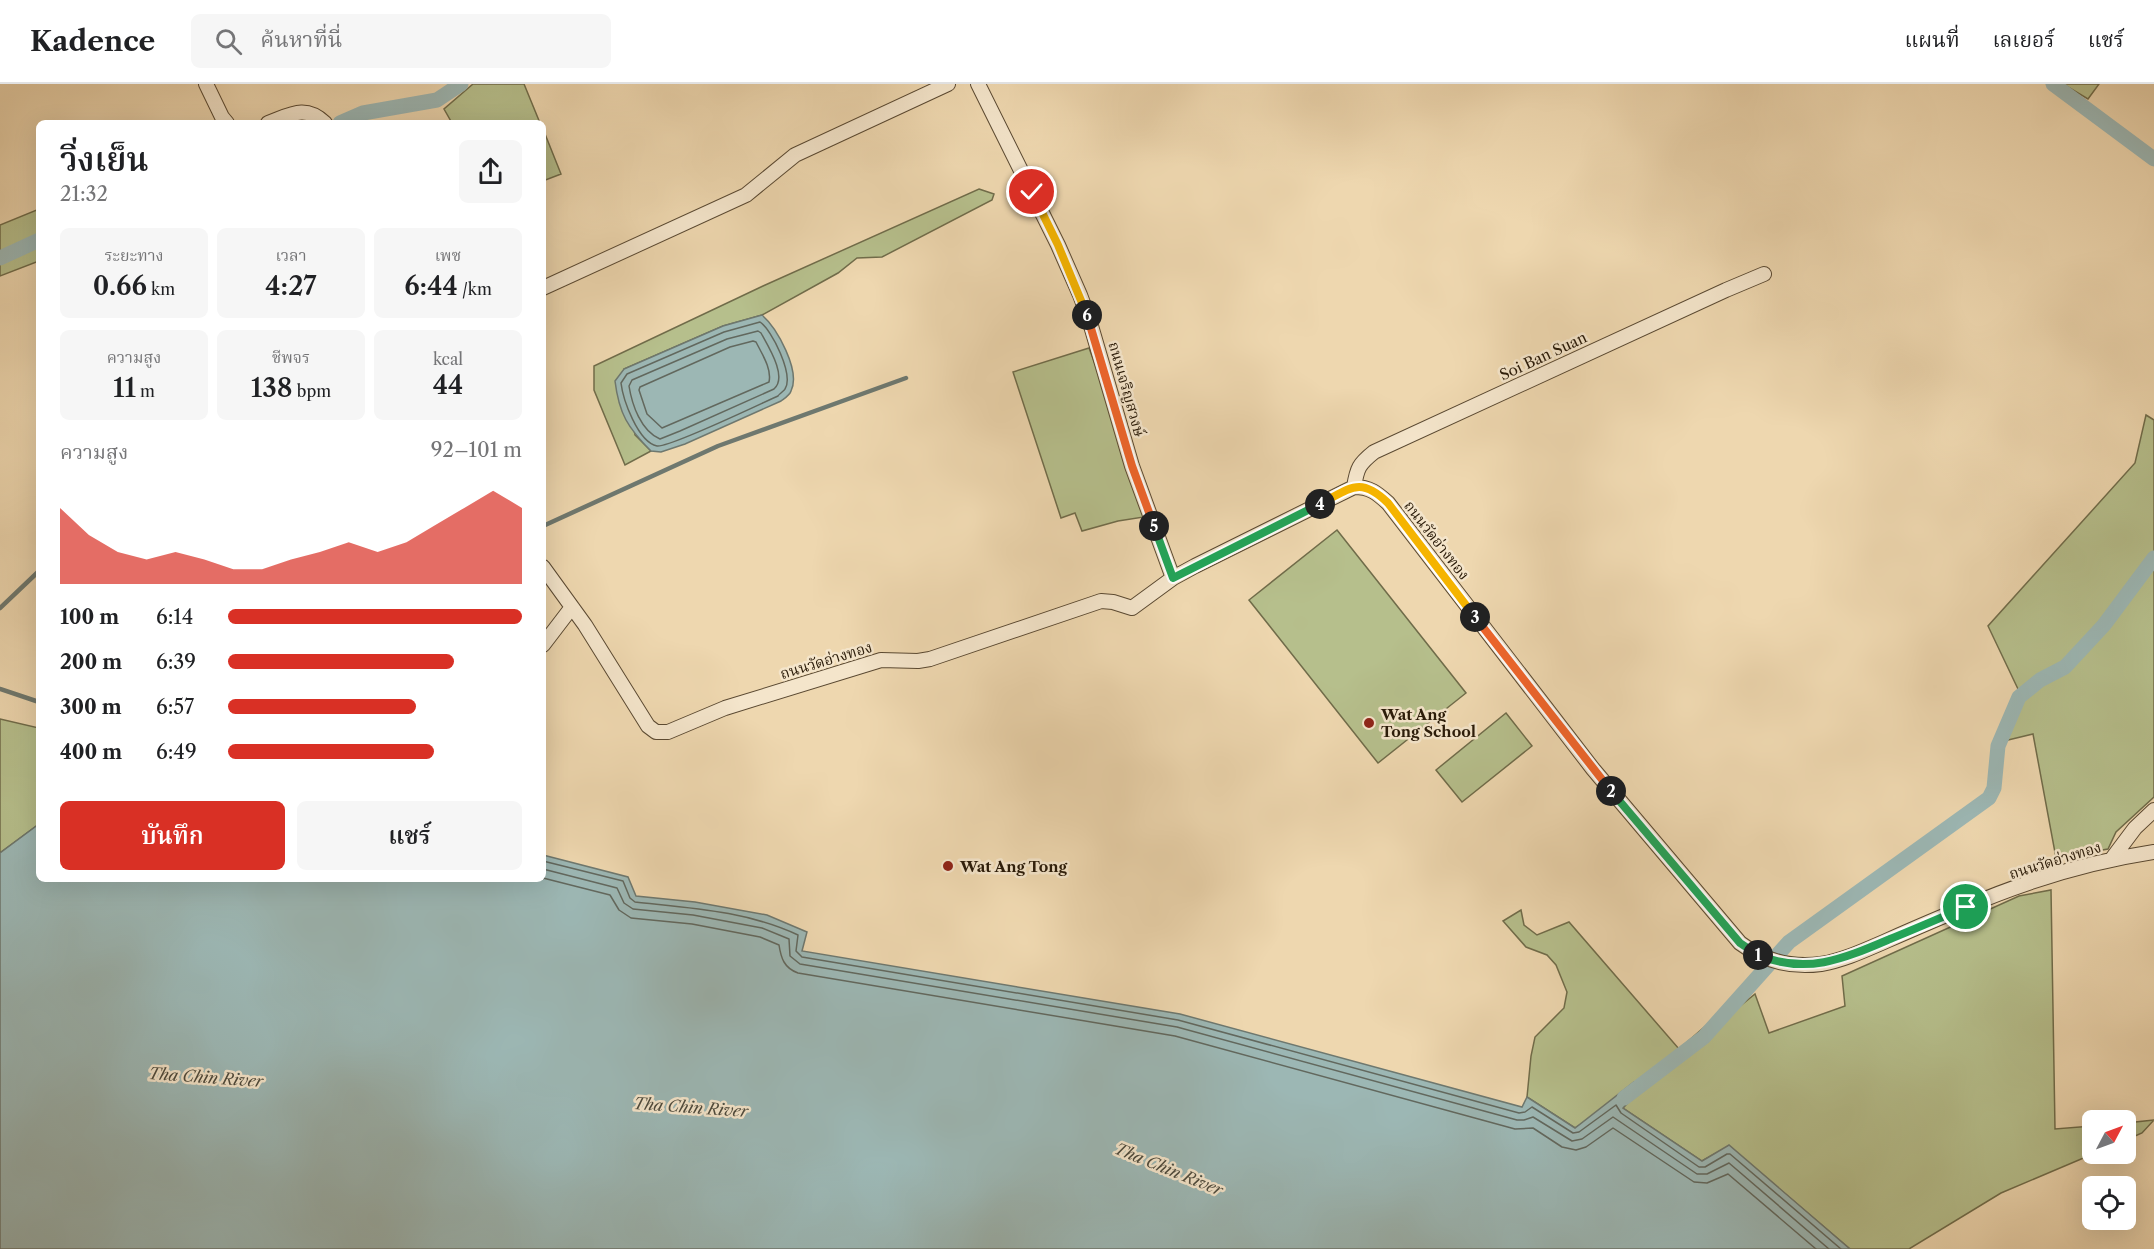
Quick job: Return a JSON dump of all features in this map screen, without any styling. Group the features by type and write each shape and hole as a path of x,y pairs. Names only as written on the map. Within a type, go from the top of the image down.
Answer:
{"street":[{"path":"206,84 224,120"},
{"path":"546,287 747,195 795,155 948,84"},
{"name":"ถนนเจริญสวงษ์","path":"978,84 1058,245 1080,295 1132,466 1173,578"},
{"path":"276,120 296,112 308,112 322,120"},
{"name":"Soi Ban Suan","path":"1354,487 1357,469 1361,462 1374,452 1764,274"},
{"name":"ถนนวัดอ่างทอง","path":"546,571 572,607 648,726 656,732 668,732 724,708 882,660 930,659 1101,602 1113,602 1132,608 1173,578 1354,487 1364,487 1376,492 1388,503 1593,769 1740,943 1754,953 1794,965 1820,964 1845,959 1966,907 2055,874 2154,852"},
{"path":"546,641 572,607"},
{"path":"2111,860 2135,828 2154,810"}],"green space":[{"path":"473,84 524,84 539,120 450,120 444,109"},
{"path":"2063,84 2099,84 2088,99"},
{"path":"546,136 561,174 546,180"},
{"path":"979,189 994,194 992,200 882,257 857,258 838,273 762,315 723,326 624,369 635,435 651,451 625,465 594,390 594,366 763,286"},
{"path":"36,210 36,262 0,276 0,225"},
{"path":"1089,348 1144,517 1118,521 1082,531 1075,513 1061,518 1013,372"},
{"path":"2146,415 2154,420 2154,797 2116,832 2108,849 2056,858 2033,734 2000,742 2018,689 1988,626 2135,463"},
{"path":"1337,530 1466,693 1378,763 1249,600"},
{"path":"1506,713 1532,746 1462,802 1436,770"},
{"path":"0,719 36,727 36,826 0,853"},
{"path":"2051,890 2055,1129 2082,1127 2082,1159 2001,1193 1909,1249 1850,1249 1729,1146 1702,1161 1623,1108 1641,1088 1575,1128 1527,1097 1535,1037 1564,1008 1567,992 1556,965 1547,955 1526,947 1503,921 1521,910 1524,925 1537,935 1569,922 1679,1049 1708,1024 1714,1027 1755,994 1769,1033 1845,1006 1842,976 2019,896"},
{"path":"2154,1120 2142,1133 2136,1136 2136,1122"}],"water":[{"path":"762,315 786,350 793,373 790,394 781,401 685,444 661,452 651,451 626,420 619,403 615,381 624,369 723,326"},
{"name":"Tha Chin River","path":"36,826 36,882 546,882 546,856 628,877 636,896 695,902 767,915 807,932 802,951 1180,1014 1522,1107 1527,1097 1575,1128 1634,1082 1641,1088 1623,1108 1702,1161 1729,1145 1850,1249 0,1249 0,853"}],"waterway":[{"path":"347,120 363,113 437,100 461,84"},
{"path":"2053,84 2154,159"},
{"path":"0,258 36,241"},
{"path":"546,525 718,446 906,378"},
{"path":"1624,1098 1704,1037 1789,942 1989,798 1994,788 1998,746 2019,697 2040,680 2065,667 2104,625 2154,558"},
{"path":"0,608 36,574"},
{"path":"0,689 36,701"}],"place":[{"name":"Wat Ang Tong School","path":"1369,723"},
{"name":"Wat Ang Tong","path":"948,866"}],"route":[{"path":"1032,192 1058,245 1089,319 1132,466 1173,578 1354,487 1364,487 1376,492 1388,503 1593,769 1740,943 1754,953 1794,965 1820,964 1845,959 1966,907"}]}
